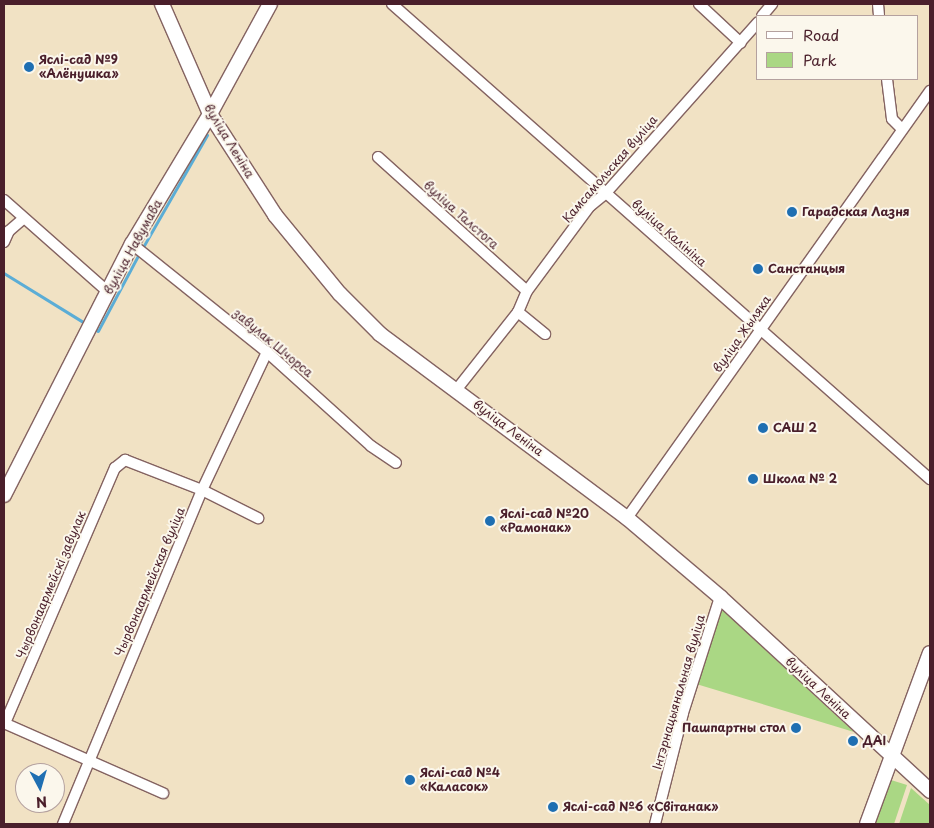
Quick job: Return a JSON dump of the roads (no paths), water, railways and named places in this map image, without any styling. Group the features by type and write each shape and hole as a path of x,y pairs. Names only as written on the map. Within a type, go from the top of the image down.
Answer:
{"street":[{"name":"вуліца Леніна","path":"162,4 210,114 275,215 340,294 380,334 627,518 720,597 930,792"},
{"name":"вуліца Навумава","path":"4,495 132,244 210,114 270,4"},
{"name":"вуліца Калініна","path":"392,4 605,194 930,478"},
{"path":"699,4 741,43"},
{"path":"763,15 772,4"},
{"name":"Камсамольская вуліца","path":"456,389 518,312 527,291 590,206 605,194 692,93 741,43 756,24"},
{"path":"887,80 892,119 900,128"},
{"name":"вуліца Жыляка","path":"627,518 761,330 900,128 930,91"},
{"name":"вуліца Талстога","path":"378,157 527,291"},
{"path":"4,200 108,292"},
{"path":"4,242 9,231 23,218"},
{"name":"завулак Шчорса","path":"132,244 267,352 371,446 396,463"},
{"path":"518,312 545,334"},
{"name":"Чырвонаармейская вуліца","path":"63,824 202,490 267,352"},
{"name":"Чырвонаармейскі завулак","path":"4,723 115,468 125,460 202,490"},
{"path":"202,490 258,518"},
{"name":"Інтэрнацыянальная вуліца","path":"655,824 683,713 720,597"},
{"path":"867,824 890,755 930,653"},
{"path":"4,723 164,793"}],"waterway":[{"path":"142,249 207,135"},
{"path":"94,329 98,331 139,254"},
{"path":"4,273 85,323"}],"place":[{"name":"Яслі-сад №9 «Алёнушка»","path":"29,67"},
{"name":"Гарадская Лазня","path":"792,212"},
{"name":"Санстанцыя","path":"758,269"},
{"name":"САШ 2","path":"763,428"},
{"name":"Школа № 2","path":"753,479"},
{"name":"Яслі-сад №20 «Рамонак»","path":"490,521"},
{"name":"Пашпартны стол","path":"796,728"},
{"name":"ДАІ","path":"853,741"},
{"name":"Яслі-сад №4 «Каласок»","path":"410,780"},
{"name":"Яслі-сад №6 «Світанак»","path":"553,807"}]}
